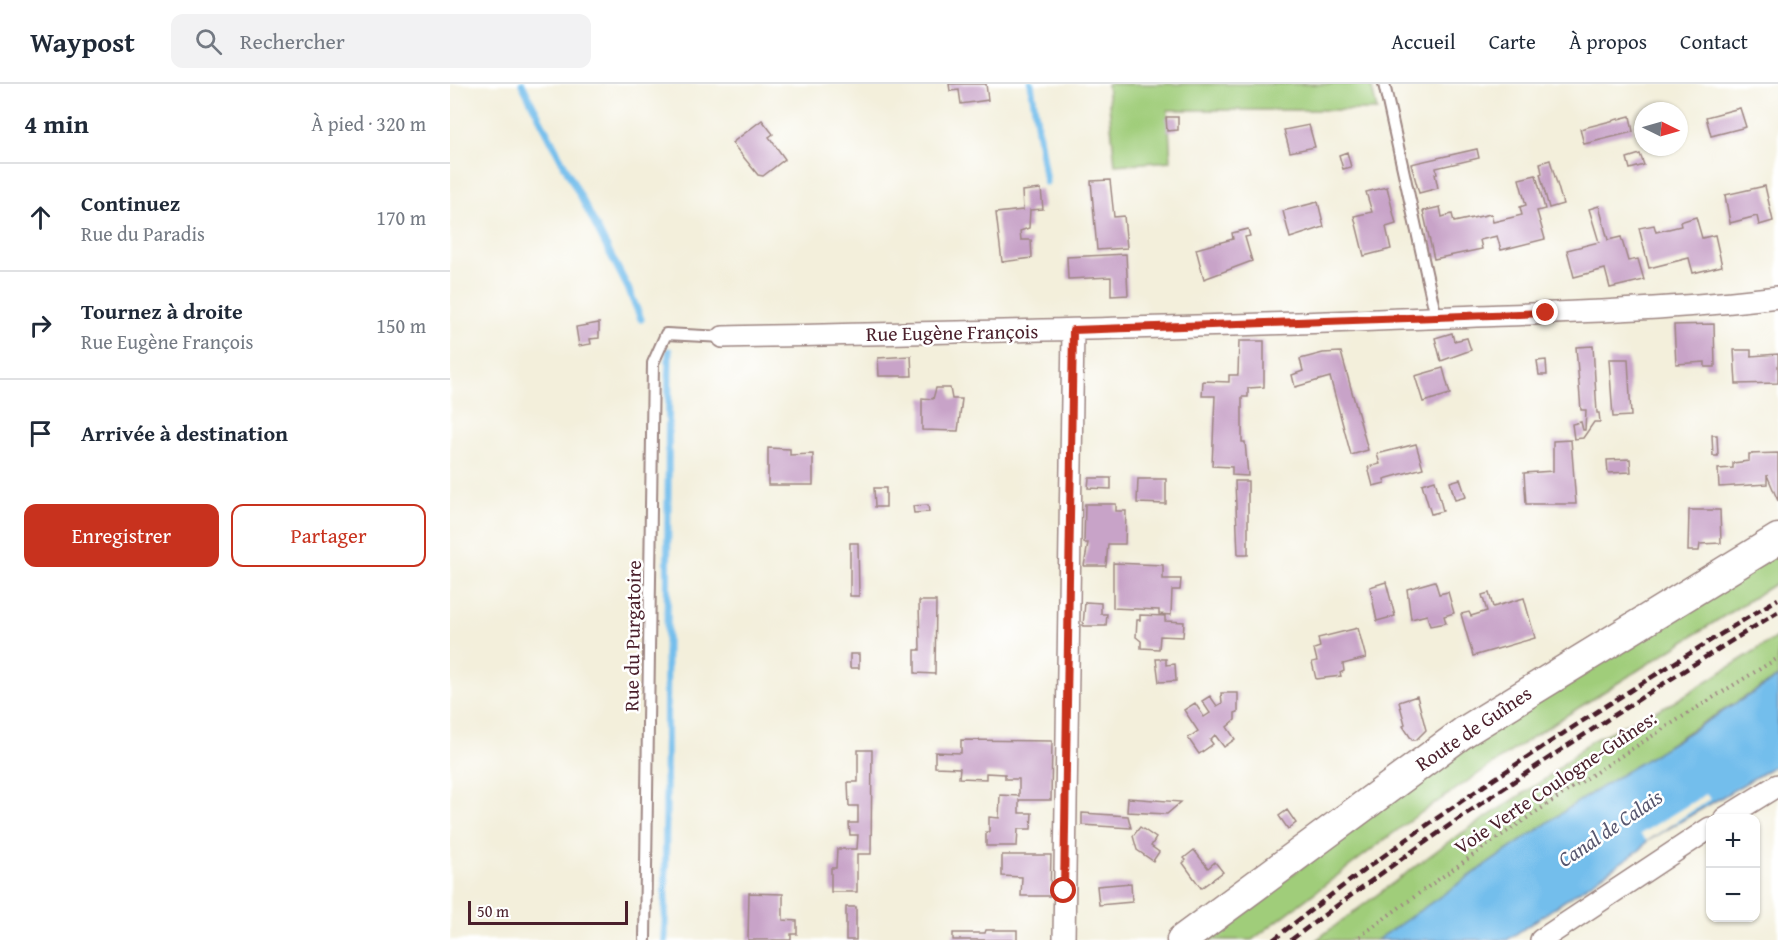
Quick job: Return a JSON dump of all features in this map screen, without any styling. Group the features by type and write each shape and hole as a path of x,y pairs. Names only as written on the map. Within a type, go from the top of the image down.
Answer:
{"main road":[{"name":"Route de Guînes","path":"1182,940 1472,727 1778,539"}],"street":[{"name":"Rue Eugène François","path":"723,337 1073,330 1437,317 1699,306 1778,297"},
{"path":"1064,940 1073,330"},
{"path":"1733,814 1778,785"},
{"path":"1541,940 1706,831"}],"lane":[{"path":"1384,84 1437,317"},
{"name":"Rue Eugène François","path":"666,334 723,337"},
{"name":"Rue du Purgatoire","path":"645,940 653,363 666,334"}],"path":[{"name":"Voie Verte Coulogne-Guînes:","path":"1355,940 1466,858 1676,719 1778,658"}],"green space":[{"path":"1107,84 1371,84 1377,110 1168,110 1171,161 1115,165"},
{"path":"1778,553 1778,582 1537,734 1412,819 1252,940 1205,940 1463,746"},
{"path":"1778,636 1778,677 1688,732 1377,940 1316,940 1451,840 1544,780 1591,741 1674,702"}],"water":[{"name":"Canal de Calais","path":"1778,677 1778,764 1647,841 1641,849 1507,940 1377,940 1579,801"}],"pier":[{"path":"1706,794 1710,799 1647,841 1640,834"}],"building":[{"path":"949,84 986,84 988,100 961,104 959,90 950,91"},
{"path":"1740,108 1746,127 1711,136 1706,117"},
{"path":"1630,116 1633,132 1584,144 1580,129"},
{"path":"1166,117 1178,117 1178,130 1167,131"},
{"path":"762,120 773,134 769,137 785,159 763,176 758,175 732,143"},
{"path":"1309,125 1315,147 1290,152 1284,130"},
{"path":"1477,149 1479,158 1436,168 1438,188 1419,193 1411,164"},
{"path":"1347,152 1351,167 1343,169 1339,155"},
{"path":"1641,156 1644,165 1630,169 1627,158"},
{"path":"1550,160 1563,204 1549,208 1540,174 1542,173 1540,163"},
{"path":"1536,175 1545,209 1537,211 1545,239 1501,250 1497,236 1480,240 1482,249 1434,259 1423,211 1440,207 1442,217 1452,214 1454,222 1491,214 1493,222 1522,215 1520,207 1526,205 1519,179"},
{"path":"1110,180 1114,217 1124,216 1127,248 1097,250 1091,181"},
{"path":"1765,186 1773,221 1759,225 1757,216 1730,223 1725,195"},
{"path":"1387,187 1396,224 1386,227 1391,249 1364,256 1354,216 1372,212 1366,192"},
{"path":"1041,189 1043,209 1030,210 1029,228 1020,231 1021,240 1031,240 1032,258 1002,262 996,213 1023,210 1022,191"},
{"path":"1318,202 1324,227 1290,238 1283,211"},
{"path":"1599,206 1608,240 1621,237 1628,261 1638,259 1644,280 1610,288 1605,269 1574,277 1567,250 1599,242 1589,209"},
{"path":"1696,217 1702,238 1715,235 1722,266 1693,273 1689,258 1649,268 1639,228 1654,225 1656,232 1681,226 1680,222"},
{"path":"1248,229 1250,236 1245,237 1252,261 1204,279 1196,249 1233,239 1232,233"},
{"path":"1126,254 1128,295 1111,296 1111,277 1068,279 1067,257"},
{"path":"599,323 599,338 590,339 591,344 579,346 576,327"},
{"path":"1714,324 1715,367 1705,367 1705,362 1676,364 1674,325"},
{"path":"1452,333 1454,341 1467,338 1471,350 1441,361 1435,338"},
{"path":"1239,341 1264,341 1264,387 1248,388 1248,397 1242,397 1242,442 1245,442 1248,476 1232,475 1232,467 1212,466 1215,396 1202,396 1203,381 1229,382 1229,375 1238,375"},
{"path":"1593,346 1597,413 1599,413 1600,422 1594,422 1583,438 1574,439 1572,424 1581,422 1585,430 1586,410 1581,410 1576,347"},
{"path":"1734,350 1751,350 1751,356 1778,354 1778,383 1736,384"},
{"path":"1341,352 1368,450 1351,455 1330,377 1295,387 1292,375 1303,371 1300,359 1323,353"},
{"path":"911,356 912,376 879,376 878,358"},
{"path":"1609,359 1628,359 1631,416 1613,417"},
{"path":"1546,360 1547,375 1539,375 1537,361"},
{"path":"1443,368 1450,394 1423,402 1415,376"},
{"path":"936,388 950,388 952,399 962,399 958,431 922,430 922,398 933,399"},
{"path":"1712,435 1717,435 1718,456 1713,456"},
{"path":"1571,440 1576,504 1526,504 1524,473 1553,471 1553,441"},
{"path":"1416,444 1423,468 1384,479 1385,483 1373,486 1368,467 1380,464 1377,454"},
{"path":"768,448 790,449 790,455 813,454 813,485 768,485"},
{"path":"1778,453 1778,501 1767,475 1767,484 1719,487 1718,469 1733,468 1733,463 1749,461 1749,454"},
{"path":"1630,459 1631,472 1608,473 1607,460"},
{"path":"1089,478 1111,478 1111,489 1088,488"},
{"path":"1138,479 1166,479 1166,504 1137,503"},
{"path":"1460,479 1466,497 1455,500 1450,482"},
{"path":"1435,480 1443,511 1431,514 1422,484"},
{"path":"1235,481 1248,481 1248,555 1238,555"},
{"path":"874,488 886,488 886,507 875,507"},
{"path":"1085,504 1116,504 1116,511 1126,511 1125,544 1108,544 1106,566 1084,566 1088,543 1084,543"},
{"path":"928,505 929,512 914,513 913,506"},
{"path":"1689,510 1720,510 1721,543 1700,544 1699,551 1688,551"},
{"path":"850,543 858,543 859,596 850,596"},
{"path":"1113,563 1163,565 1163,579 1181,579 1180,590 1172,590 1171,615 1159,614 1159,610 1113,608"},
{"path":"1435,581 1439,594 1448,592 1454,613 1444,616 1446,623 1430,626 1427,615 1411,619 1407,589"},
{"path":"1386,582 1395,616 1377,621 1370,587"},
{"path":"1489,593 1493,607 1524,598 1535,638 1473,656 1461,614 1469,612 1471,616 1487,611 1482,595"},
{"path":"919,601 936,601 935,674 915,673 915,650 920,650"},
{"path":"1085,602 1101,603 1101,614 1107,614 1106,626 1083,626"},
{"path":"1140,615 1165,616 1165,621 1184,622 1183,637 1160,636 1159,649 1141,648 1141,641 1136,637 1137,620 1140,620"},
{"path":"1358,628 1366,658 1343,664 1344,671 1340,673 1341,676 1316,679 1312,662 1317,661 1314,649 1320,647 1318,638"},
{"path":"850,654 859,654 859,668 850,668"},
{"path":"1156,659 1166,659 1166,665 1175,664 1176,681 1159,682"},
{"path":"1221,693 1238,693 1238,712 1235,713 1235,720 1227,727 1235,739 1224,747 1215,735 1210,740 1213,744 1199,754 1188,738 1198,731 1184,710 1195,703 1204,717 1210,713 1202,701 1210,696 1217,706 1222,703"},
{"path":"1417,696 1426,730 1416,740 1412,740 1403,726 1405,724 1399,702"},
{"path":"961,740 1052,741 1051,800 1019,800 1019,813 1032,813 1031,829 1018,829 1017,846 986,846 986,832 989,832 989,817 999,818 1000,795 1019,796 1019,779 1005,779 1005,774 986,773 986,779 959,778 960,768 935,767 935,752 961,753"},
{"path":"858,750 872,750 871,854 857,854 857,892 831,892 831,868 836,868 837,849 857,849 858,835 850,835 849,823 858,823 858,806 849,806 848,782 858,782"},
{"path":"1128,798 1181,802 1167,814 1127,812"},
{"path":"1287,810 1296,823 1288,829 1279,816"},
{"path":"1082,813 1128,816 1131,828 1082,825"},
{"path":"1140,827 1156,838 1151,846 1159,852 1153,861 1137,850 1133,836"},
{"path":"1194,850 1208,868 1215,862 1223,872 1201,888 1183,863 1186,860 1184,858"},
{"path":"1002,855 1051,855 1050,896 1021,896 1022,877 1002,876"},
{"path":"1131,883 1132,902 1099,905 1097,886"},
{"path":"749,893 783,894 783,920 797,921 797,934 791,934 791,940 748,940"},
{"path":"846,907 856,907 856,940 846,940"},
{"path":"986,930 1017,930 1017,940 953,940 953,933 985,933"}],"waterway":[{"path":"522,84 628,288 641,319"},
{"path":"1031,84 1046,182"},
{"path":"665,940 669,351"}],"railway":[{"path":"1273,940 1333,893 1457,804 1648,679 1778,599"},
{"path":"1291,940 1470,811 1778,612"}],"route":[{"path":"1064,891 1073,330 1546,313"}]}
